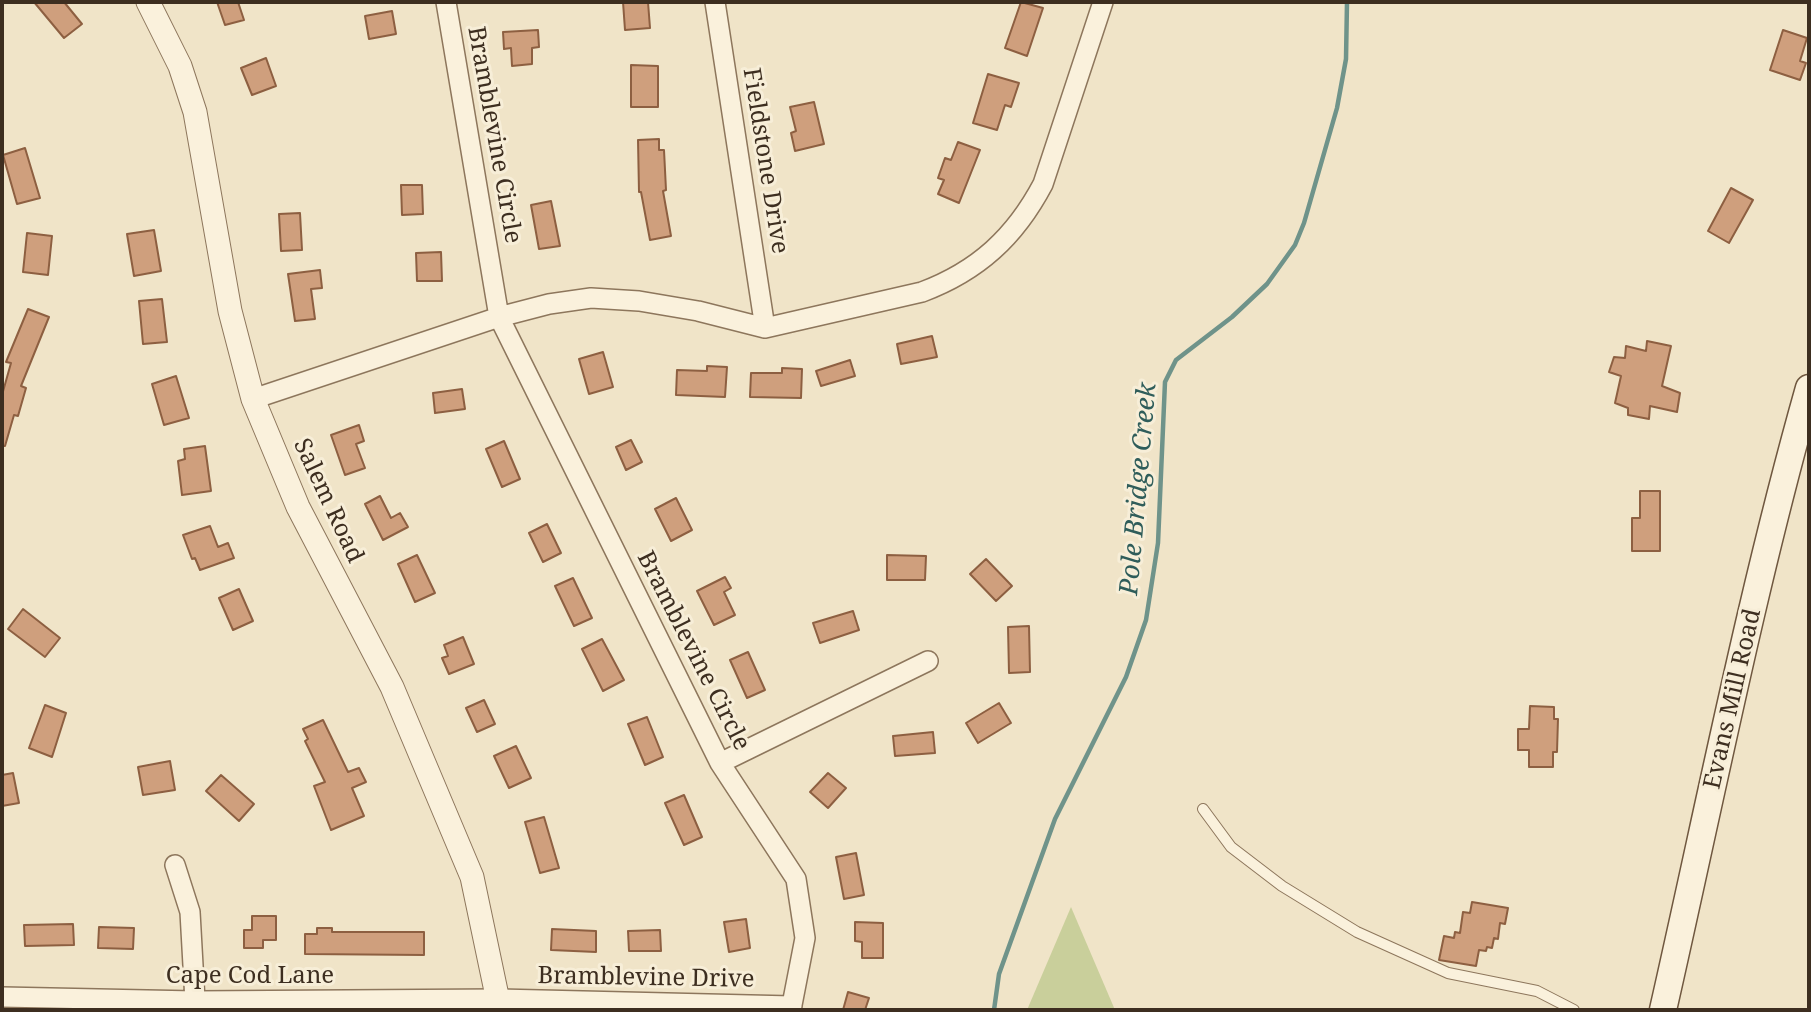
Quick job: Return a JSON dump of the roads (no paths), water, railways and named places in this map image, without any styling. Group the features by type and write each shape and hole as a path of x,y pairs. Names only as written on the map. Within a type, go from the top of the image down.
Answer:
{"main road":[{"name":"Evans Mill Road","path":"1663,1010 1737,678 1809,388"}],"street":[{"name":"Salem Road","path":"148,2 180,66 195,112 230,311 253,399 298,507 392,687 472,877 500,1005"},
{"name":"Bramblevine Circle","path":"446,2 499,317 720,763 796,880 805,938 792,1008"},
{"name":"Fieldstone Drive","path":"715,2 765,328"},
{"path":"253,399 499,317 549,304 591,298 639,300 765,328 922,292 965,273 1003,243 1018,225 1042,184 1103,2"},
{"path":"720,763 928,661"},
{"path":"175,865 190,912 195,1001"},
{"name":"Cape Cod Lane","path":"2,997 500,1005"},
{"name":"Bramblevine Drive","path":"500,1005 792,1008"}],"lane":[{"path":"1203,809 1231,847 1282,886 1357,932 1448,973 1538,991 1574,1010"}],"waterway":[{"name":"Pole Bridge Creek","path":"994,1010 999,974 1055,819 1126,677 1146,620 1158,543 1165,382 1176,360 1232,317 1267,284 1295,245 1304,223 1337,108 1346,59 1347,2"}]}
